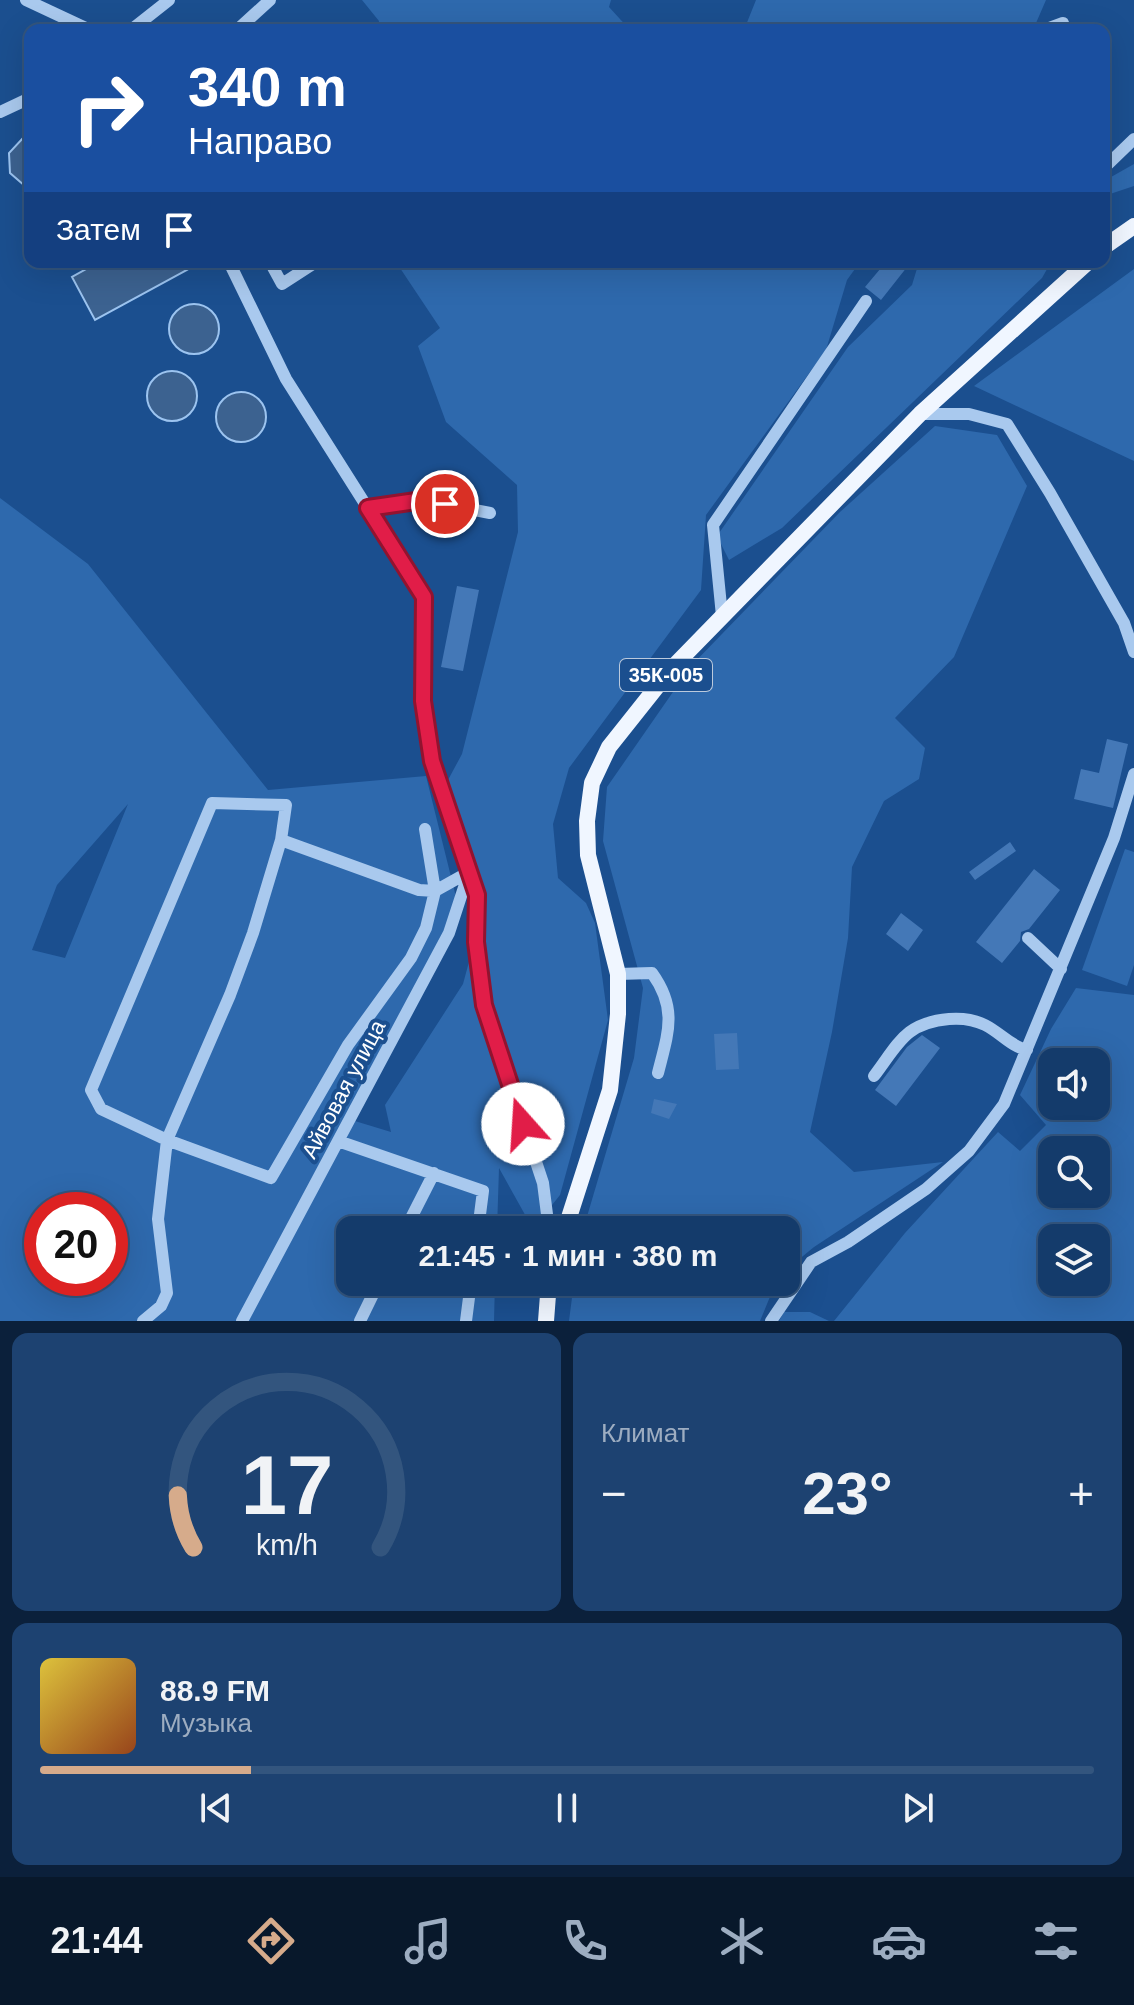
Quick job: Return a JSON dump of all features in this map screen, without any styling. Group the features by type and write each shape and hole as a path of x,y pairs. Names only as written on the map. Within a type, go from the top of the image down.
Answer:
{"main road":[{"path":"1110,240 1134,226"},
{"name":"35К-005","path":"570,1216 610,1090 618,1014 618,974 588,855 587,821 592,783 609,747 671,669 920,414 1081,268"},
{"path":"546,1321 548,1296"}],"street":[{"path":"26,0 77,24"},
{"path":"139,24 169,0"},
{"path":"244,24 270,0"},
{"path":"0,112 24,101"},
{"path":"1110,163 1134,139"},
{"path":"1120,154 1134,151"},
{"path":"232,268 286,379 424,597 423,701 432,761 477,895 476,942 484,1005 543,1183 547,1216"},
{"path":"273,268 282,284 307,268"},
{"path":"722,616 713,525 866,301"},
{"path":"920,414 969,414 1007,424 1124,623 1134,652"},
{"path":"368,508 423,500 490,513"},
{"path":"771,1321 811,1262 848,1242 926,1189 969,1151 1004,1104 1114,838 1134,774"},
{"path":"143,1321 161,1306 167,1293 158,1219 167,1140 244,958 281,840 286,805 212,803 91,1090 101,1109 167,1140 271,1178 348,1045 411,958 426,928 435,891 425,829"},
{"path":"281,840 419,890 435,891 469,872"},
{"name":"Айвовая улица","path":"242,1321 449,933 469,872"},
{"path":"1028,938 1061,969"},
{"path":"618,974 652,973 665,991 670,1026 658,1073"},
{"path":"874,1076 910,1029 927,1021 964,1018 987,1026 1014,1047 1027,1050"},
{"path":"338,1141 483,1191 480,1216"},
{"path":"412,1216 434,1173"},
{"path":"360,1321 372,1296"},
{"path":"466,1321 469,1296"}],"shaded area":[{"path":"362,0 611,0 609,7 625,24 379,24"},
{"path":"756,0 1046,0 1036,24 746,24"},
{"path":"24,138 24,185 10,173 9,153"},
{"path":"1134,164 1134,186 1110,194 1110,178"},
{"path":"88,268 187,270 95,320 72,277"},
{"path":"400,268 856,268 847,280 826,350 706,515 701,590 569,768 553,824 558,878 586,903 595,923 608,1020 560,1195 543,1216 526,1216 499,1168 497,1216 336,1216 336,1296 495,1296 494,1321 0,1321 0,498 88,564 268,790 426,776 458,905 345,1118 391,1132 385,1105 463,984 486,899 448,780 462,754 518,532 517,485 446,422 418,346 440,328","holes":["128,804 65,958 32,950 57,885"]},
{"path":"917,268 1048,268 1042,278 782,528 729,560 717,536 848,347 912,285"},
{"path":"1134,269 1134,461 974,386"},
{"path":"194,304 211,312 219,329 211,346 194,354 177,346 169,329 177,312"},
{"path":"172,371 189,379 197,396 189,413 172,421 155,413 147,396 155,379"},
{"path":"241,392 258,400 266,417 258,434 241,442 224,434 216,417 224,400"},
{"path":"935,426 997,435 1027,486 954,657 895,718 925,748 919,779 884,801 852,867 848,938 810,1132 854,1172 943,1162 800,1258 800,1216 587,1216 634,1058 643,988 603,841 607,787 691,666 840,512"},
{"path":"1125,849 1134,852 1134,965 1127,986 1082,970"},
{"path":"1076,988 1134,995 1134,1321 834,1321 905,1233 998,1132 1020,1151 1046,1125 1042,1120 1110,1120 1110,1048 1042,1048"},
{"path":"1038,1057 1038,1116 1020,1095"},
{"path":"572,1296 770,1296 760,1321 569,1321"},
{"path":"784,1312 810,1312 829,1321 779,1321"}],"building":[{"path":"881,268 906,268 881,300 865,287"},
{"path":"457,586 479,590 463,671 441,667"},
{"path":"1107,739 1128,744 1113,808 1074,799 1081,769 1099,773"},
{"path":"1010,842 1016,851 975,880 969,872"},
{"path":"1034,869 1060,890 1029,929 1021,932 1020,941 1002,963 976,942"},
{"path":"901,913 923,930 908,951 886,934"},
{"path":"737,1033 739,1069 716,1070 714,1034"},
{"path":"922,1035 940,1048 896,1106 875,1090 907,1047"},
{"path":"654,1099 677,1104 669,1119 651,1113"}],"route":[{"path":"445,504 423,500 368,508 424,597 423,701 432,761 477,895 476,942 484,1005 523,1124"}]}
